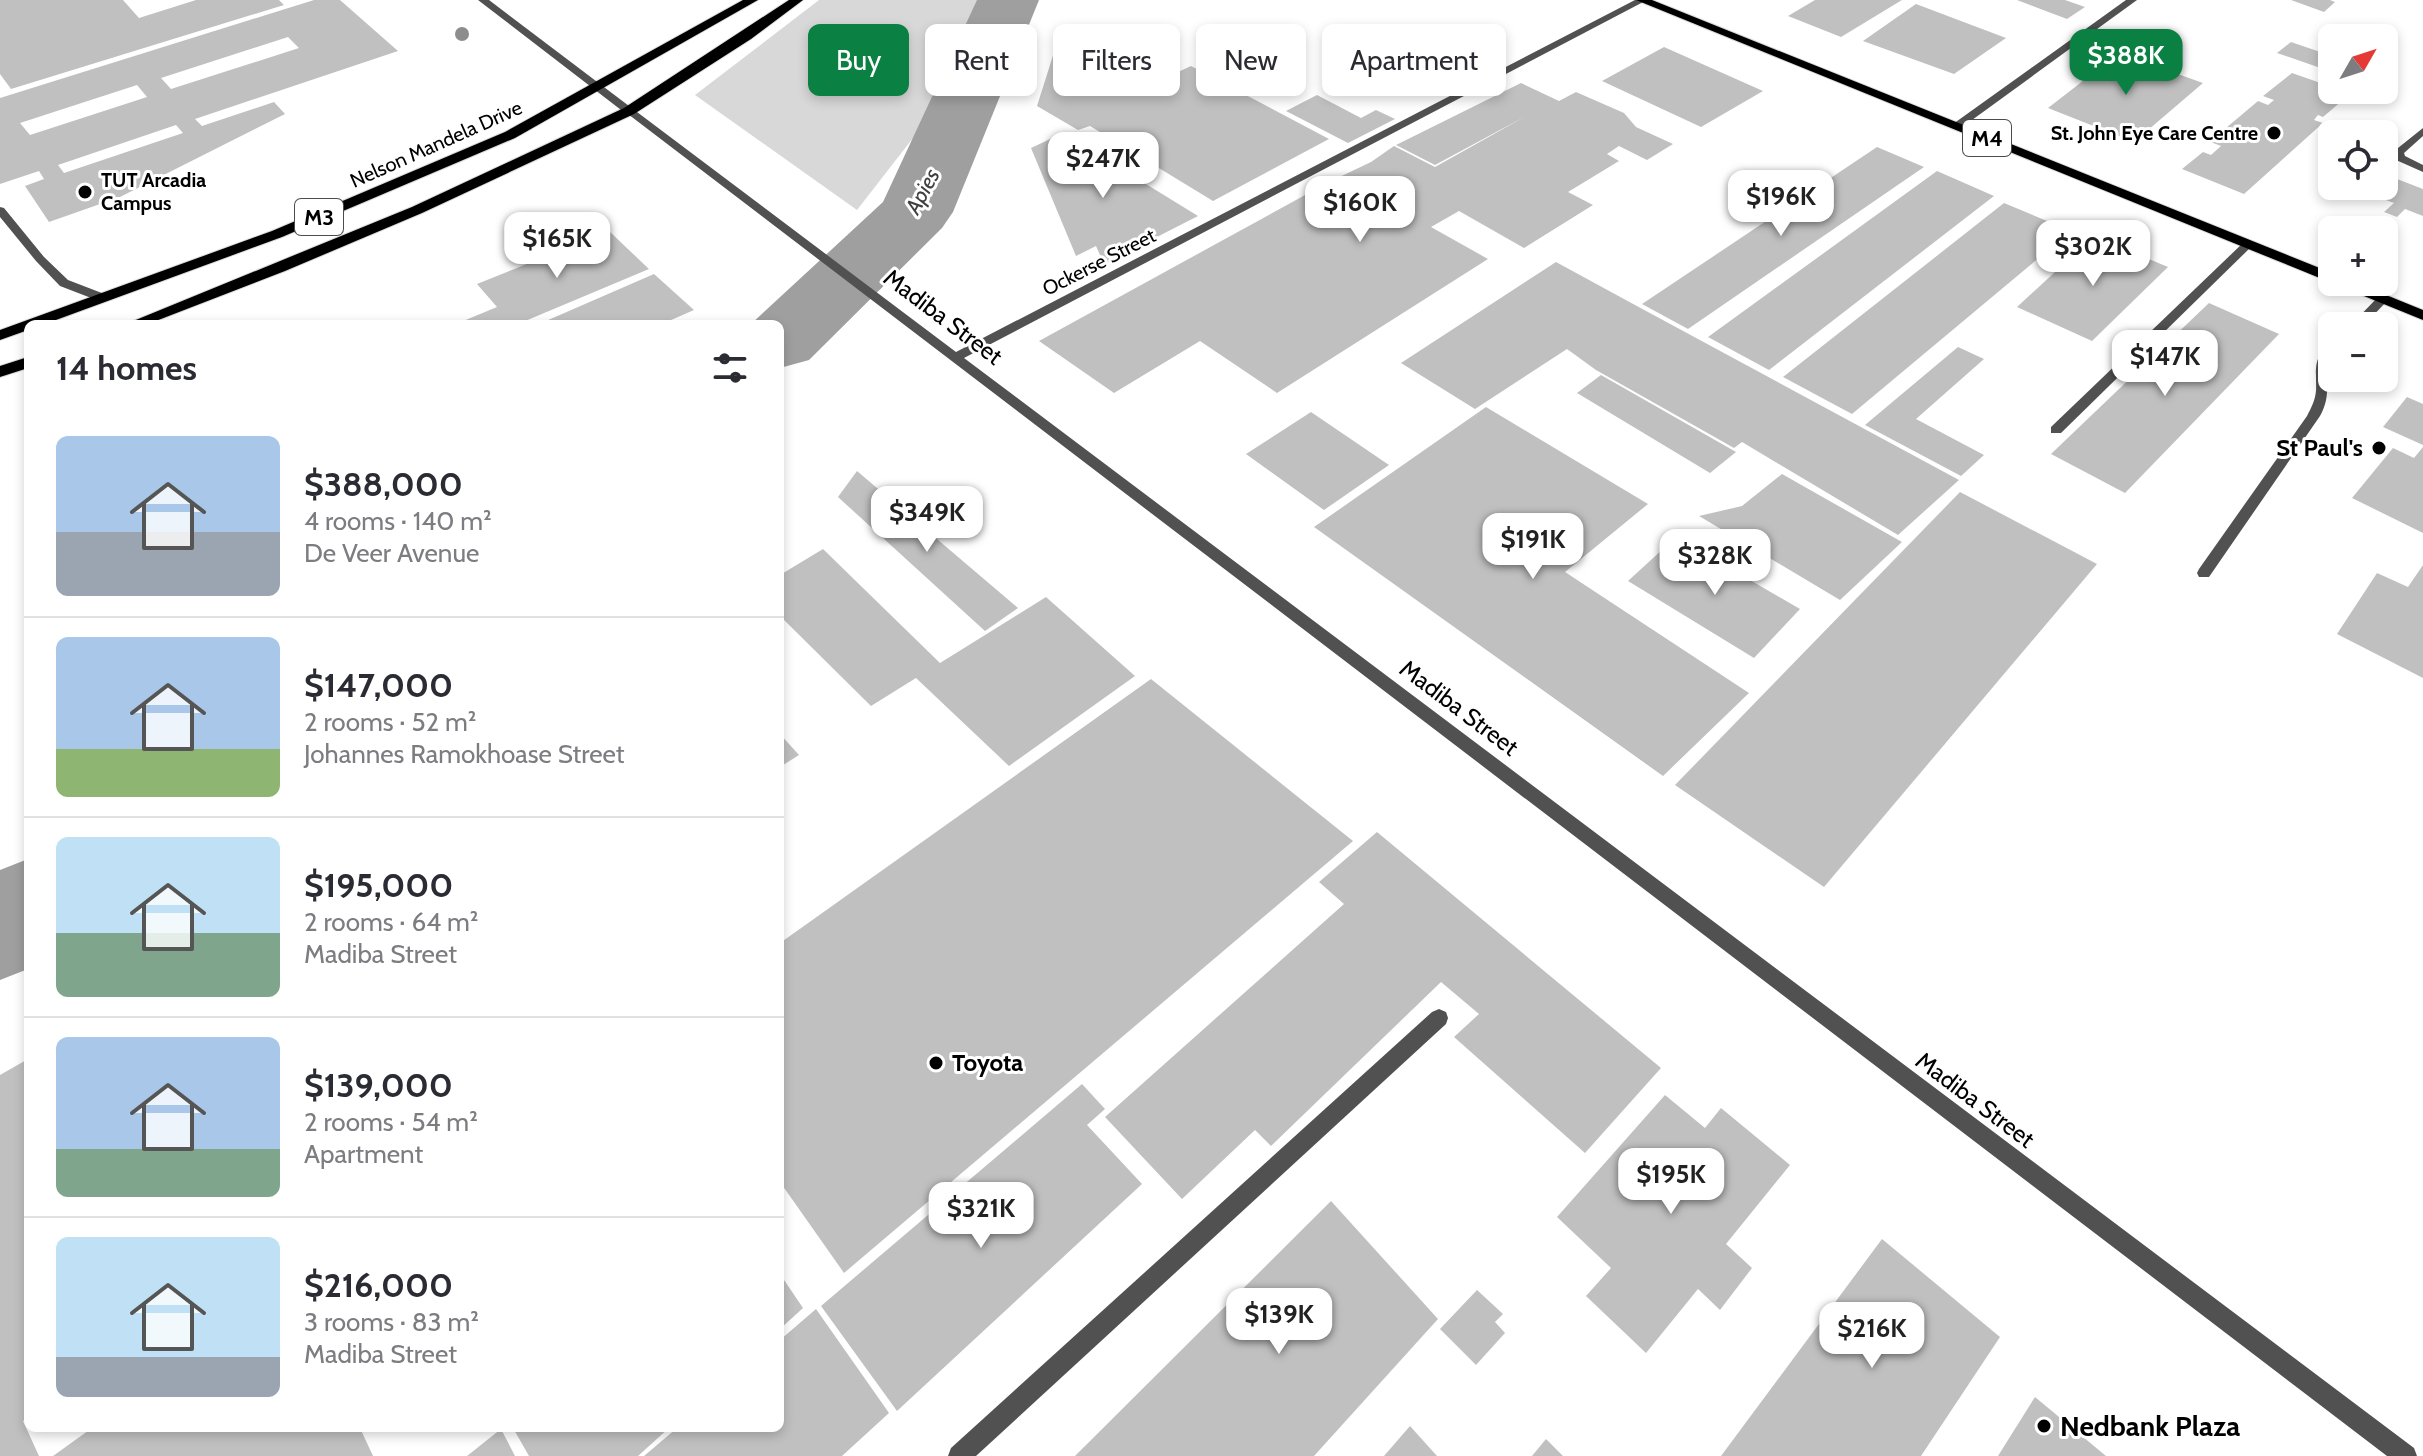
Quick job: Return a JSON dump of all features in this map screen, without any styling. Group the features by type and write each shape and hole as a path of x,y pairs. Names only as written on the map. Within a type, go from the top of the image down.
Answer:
{"main road":[{"name":"Nelson Mandela Drive","path":"40,320 277,234 408,181 510,135 752,0"},
{"name":"M3","path":"144,320 280,268 417,210 629,111 747,36 797,0"},
{"name":"M4","path":"1642,0 2318,272"},
{"path":"2376,296 2423,315"},
{"name":"Nelson Mandela Drive","path":"0,335 24,326"},
{"path":"0,372 24,363"}],"street":[{"name":"Madiba Street","path":"483,0 2406,1456"},
{"name":"Ockerse Street","path":"956,357 1642,0"},
{"path":"1957,126 2132,0"},
{"path":"2423,131 2398,152 2400,158 2423,169"},
{"path":"0,210 64,283 103,298"},
{"path":"2056,430 2248,244"},
{"path":"2370,312 2383,299"},
{"path":"2204,573 2309,424 2320,404 2322,392"},
{"path":"959,1456 1439,1018"}],"shaded area":[{"path":"819,0 989,0 980,24 925,24 925,96 946,96 857,210 695,95"}],"building":[{"path":"0,0 123,0 139,18 196,0 279,0 284,5 11,89 0,74"},
{"path":"314,0 340,0 398,51 195,119 202,126 274,102 285,114 120,197 49,222 25,186 44,179 39,171 0,184 0,98","holes":["288,37 299,48 171,89 161,78","137,85 147,97 30,135 20,123","176,125 183,133 64,173 58,165"]},
{"path":"1815,0 1902,0 1841,37 1788,16"},
{"path":"2017,0 2065,0 2085,7 2067,19"},
{"path":"2291,0 2330,0 2335,2 2324,12"},
{"path":"1916,4 2006,38 1954,74 1863,41"},
{"path":"2291,42 2318,51 2318,67 2277,53"},
{"path":"1664,47 1763,91 1701,127 1602,81"},
{"path":"2119,53 2203,83 2134,142 2048,108"},
{"path":"1053,55 1053,96 1180,96 1180,71 1191,66 1196,69 1196,96 1248,96 1329,139 1213,201 1090,126 1078,130 1037,106"},
{"name":"St. John Eye Care Centre","path":"2292,73 2318,82 2318,104 2338,104 2323,117 2318,115 2314,120 2318,121 2318,127 2244,194 2182,169 2203,152 2211,155 2221,146 2208,141 2206,136 2216,135 2228,140 2237,132 2226,128 2258,101 2268,105 2274,100 2263,96"},
{"path":"1521,83 1559,101 1576,92 1624,113 1636,127 1673,144 1647,160 1619,146 1607,154 1619,161 1568,192 1593,205 1524,248 1459,211 1431,227 1488,259 1277,393 1200,341 1114,393 1039,341 1371,162 1394,146 1435,167 1526,116 1435,165 1396,145 1495,96 1506,96 1506,90"},
{"path":"1317,95 1361,118 1376,110 1395,119 1348,143 1286,111"},
{"path":"1063,133 1198,216 1104,264 1096,246 1076,256 1031,148"},
{"path":"1877,147 1924,167 1688,329 1642,304"},
{"path":"1937,171 1994,196 1769,370 1708,337"},
{"path":"2398,179 2423,189 2423,216 2405,209 2398,216 2384,212 2394,203 2386,200 2398,200"},
{"path":"2004,203 2071,231 1852,414 1783,377"},
{"path":"609,231 649,269 528,320 466,320 497,307 477,284"},
{"path":"2094,236 2168,267 2092,341 2017,307"},
{"path":"1556,262 1959,480 1898,535 1742,442 1734,448 1596,370 1567,349 1475,409 1401,363"},
{"path":"654,274 694,310 671,320 548,320"},
{"path":"2209,303 2279,334 2125,493 2051,454"},
{"path":"1958,347 1984,359 1916,419 1984,455 1961,476 1865,425"},
{"path":"1601,375 1736,452 1710,473 1577,393"},
{"path":"2407,397 2423,404 2423,445 2383,427"},
{"path":"1486,407 1648,504 1565,572 1749,693 1663,776 1314,527"},
{"path":"1311,412 1389,465 1324,510 1246,454"},
{"path":"2423,447 2423,533 2352,498 2393,448 2414,458"},
{"path":"857,471 1018,608 985,631 838,497"},
{"path":"1782,474 1902,542 1840,600 1699,516 1742,506"},
{"path":"1960,492 2097,564 1824,887 1675,785"},
{"path":"1676,537 1800,609 1754,658 1628,581"},
{"path":"823,549 940,663 1046,597 1135,676 1009,766 916,678 871,706 784,620 784,573"},
{"path":"2423,565 2423,678 2337,634 2377,573 2408,587"},
{"name":"Toyota","path":"1151,679 1353,841 844,1273 784,1188 784,940"},
{"path":"784,738 799,755 784,764"},
{"path":"1377,832 1661,1068 1585,1153 1454,1037 1479,1014 1441,982 1271,1146 1255,1130 1182,1199 1105,1117 1344,904 1319,882"},
{"path":"24,1061 23,1421 24,1432 28,1432 39,1456 0,1456 0,1075"},
{"path":"1082,1084 1105,1109 1087,1125 1142,1184 897,1411 821,1306"},
{"path":"1665,1095 1705,1128 1721,1108 1790,1165 1726,1244 1752,1268 1720,1310 1698,1289 1646,1353 1586,1296 1611,1268 1557,1217"},
{"path":"1331,1201 1438,1319 1314,1456 1075,1456"},
{"path":"1882,1239 2000,1337 1921,1456 1721,1456"},
{"path":"784,1280 803,1308 784,1325"},
{"path":"1477,1290 1503,1314 1495,1322 1505,1333 1476,1365 1440,1329"},
{"path":"816,1309 889,1413 842,1456 644,1456 672,1432 784,1432 784,1337"},
{"name":"Nedbank Plaza","path":"2035,1397 2106,1456 1998,1456"},
{"path":"1410,1426 1437,1456 1384,1456"},
{"path":"86,1432 362,1432 373,1456 53,1456"},
{"path":"497,1432 503,1432 515,1456 467,1456"},
{"path":"515,1432 665,1432 638,1456 529,1456"},
{"path":"1546,1439 1563,1456 1532,1456"}],"waterway":[{"name":"Apies","path":"784,338 916,212 1008,0"},
{"name":"Apies","path":"0,927 24,913"}],"place":[{"name":"St. John Eye Care Centre","path":"2274,133"},
{"name":"TUT Arcadia Campus","path":"85,192"},
{"name":"St Paul's","path":"2379,448"},
{"name":"Toyota","path":"936,1063"},
{"name":"Nedbank Plaza","path":"2044,1426"}]}
